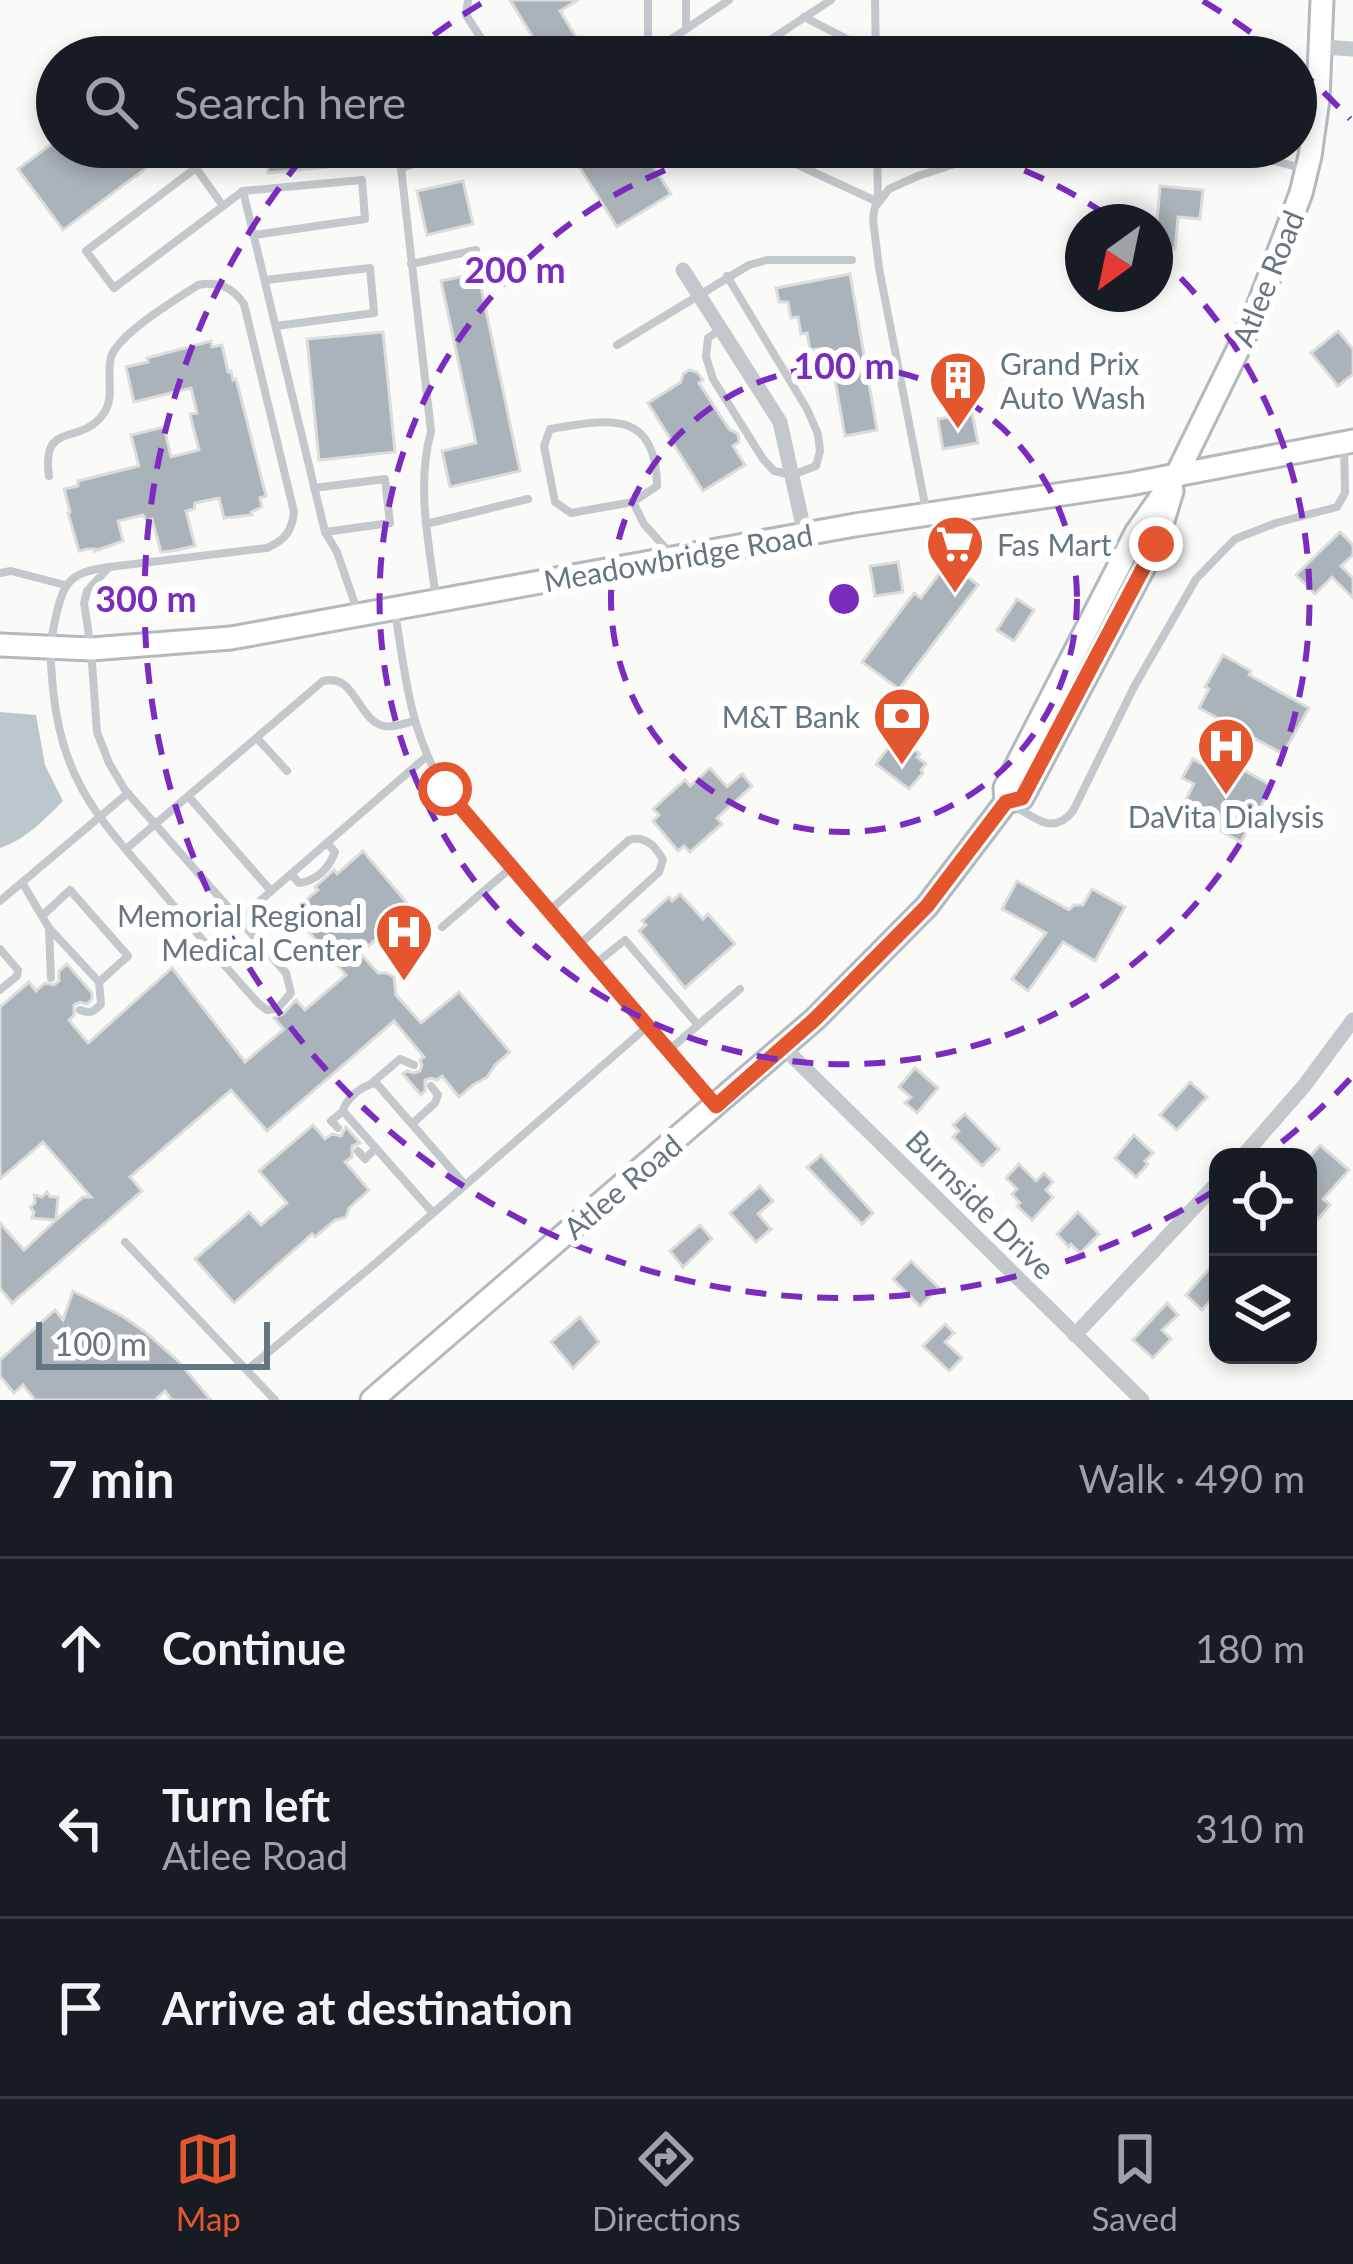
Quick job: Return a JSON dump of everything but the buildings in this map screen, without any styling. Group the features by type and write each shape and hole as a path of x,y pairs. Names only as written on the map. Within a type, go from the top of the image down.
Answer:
{"main road":[{"name":"Atlee Road","path":"1317,105 1322,0"},
{"name":"Atlee Road","path":"372,1400 827,1007 927,906 1006,802 1022,798 1156,544 1177,473 1254,317 1307,170"},
{"name":"Meadowbridge Road","path":"0,645 91,649 210,640 927,514 1130,484 1348,442"}],"street":[{"path":"1322,46 1353,49"},
{"path":"683,270 780,422 805,535"},
{"path":"1250,1148 1304,1087 1353,1020"},
{"name":"Burnside Drive","path":"783,1047 1142,1400"},
{"path":"1076,1334 1209,1192"}],"lane":[{"path":"468,0 466,15 480,36"},
{"path":"648,0 648,36"},
{"path":"686,0 686,29"},
{"path":"676,36 728,0"},
{"path":"776,36 831,0"},
{"path":"875,0 876,36"},
{"path":"804,17 839,36"},
{"path":"223,206 196,168 86,251 114,288 223,206 243,190 362,180 365,219 254,236"},
{"path":"403,168 430,431 422,492 436,601"},
{"path":"804,168 878,202"},
{"path":"877,168 873,219 879,268 927,514"},
{"path":"878,202 889,189 942,168"},
{"path":"1299,168 1307,170"},
{"path":"243,190 314,488 358,615"},
{"path":"412,264 476,250"},
{"path":"617,345 749,265 767,260 852,260"},
{"path":"265,280 370,268 374,314 276,326"},
{"path":"722,329 708,338 706,346 713,379 763,459 775,471 792,475 816,466 818,434 807,409 727,276"},
{"path":"49,476 46,456 50,446 92,426 110,404 110,362 119,342 198,285 223,285 238,296 244,304 294,512 290,531 267,548 110,567 84,571 65,585 49,649 56,723 74,778 100,818 259,1004 267,1010 277,1009 291,993 286,973 128,793 97,732 84,603 87,591 110,567"},
{"path":"607,420 627,423 645,441 656,466 657,486 633,502 571,513 555,502 544,446 550,429 607,420"},
{"path":"1006,802 1046,824 1065,821 1196,579 1235,539 1337,507 1345,493 1348,442"},
{"path":"314,488 385,479 390,523 326,532"},
{"path":"426,524 528,499"},
{"path":"633,502 644,524 674,558"},
{"path":"0,573 11,571 65,585"},
{"path":"395,609 414,721 445,789 716,1106"},
{"path":"126,849 323,681 343,682 377,723 387,727 414,721"},
{"path":"257,738 286,771"},
{"path":"238,919 427,757"},
{"path":"0,901 128,793"},
{"path":"189,797 271,891"},
{"path":"549,910 629,840 648,842 658,850 663,860 659,872 578,945"},
{"path":"291,874 299,883 310,881 330,865 335,852 327,843"},
{"path":"442,927 512,867"},
{"path":"23,884 49,928 100,982 101,1004 95,1011 80,1010"},
{"path":"42,916 70,890 128,956 100,982"},
{"path":"49,928 51,978"},
{"path":"595,964 625,940 698,1025"},
{"path":"0,950 18,970 0,990"},
{"path":"669,1050 740,989"},
{"path":"247,1370 648,1026"},
{"path":"372,1084 400,1059 414,1066"},
{"path":"338,1128 332,1121 345,1104 367,1084 376,1083 465,1185"},
{"path":"412,1124 435,1103 438,1095 431,1085"},
{"path":"343,1112 433,1213"},
{"path":"358,1151 365,1159 376,1148"},
{"path":"124,1242 275,1400"}],"shaded area":[{"path":"0,712 36,715 45,765 63,801 26,835 0,848"}],"place":[{"name":"Grand Prix Auto Wash","path":"958,431"},
{"name":"Fas Mart","path":"955,595"},
{"name":"M&T Bank","path":"902,767"},
{"name":"DaVita Dialysis","path":"1226,797"},
{"name":"Memorial Regional Medical Center","path":"404,983"}],"route":[{"path":"445,789 716,1106 840,994 927,906 1006,802 1022,798 1156,544"}]}
